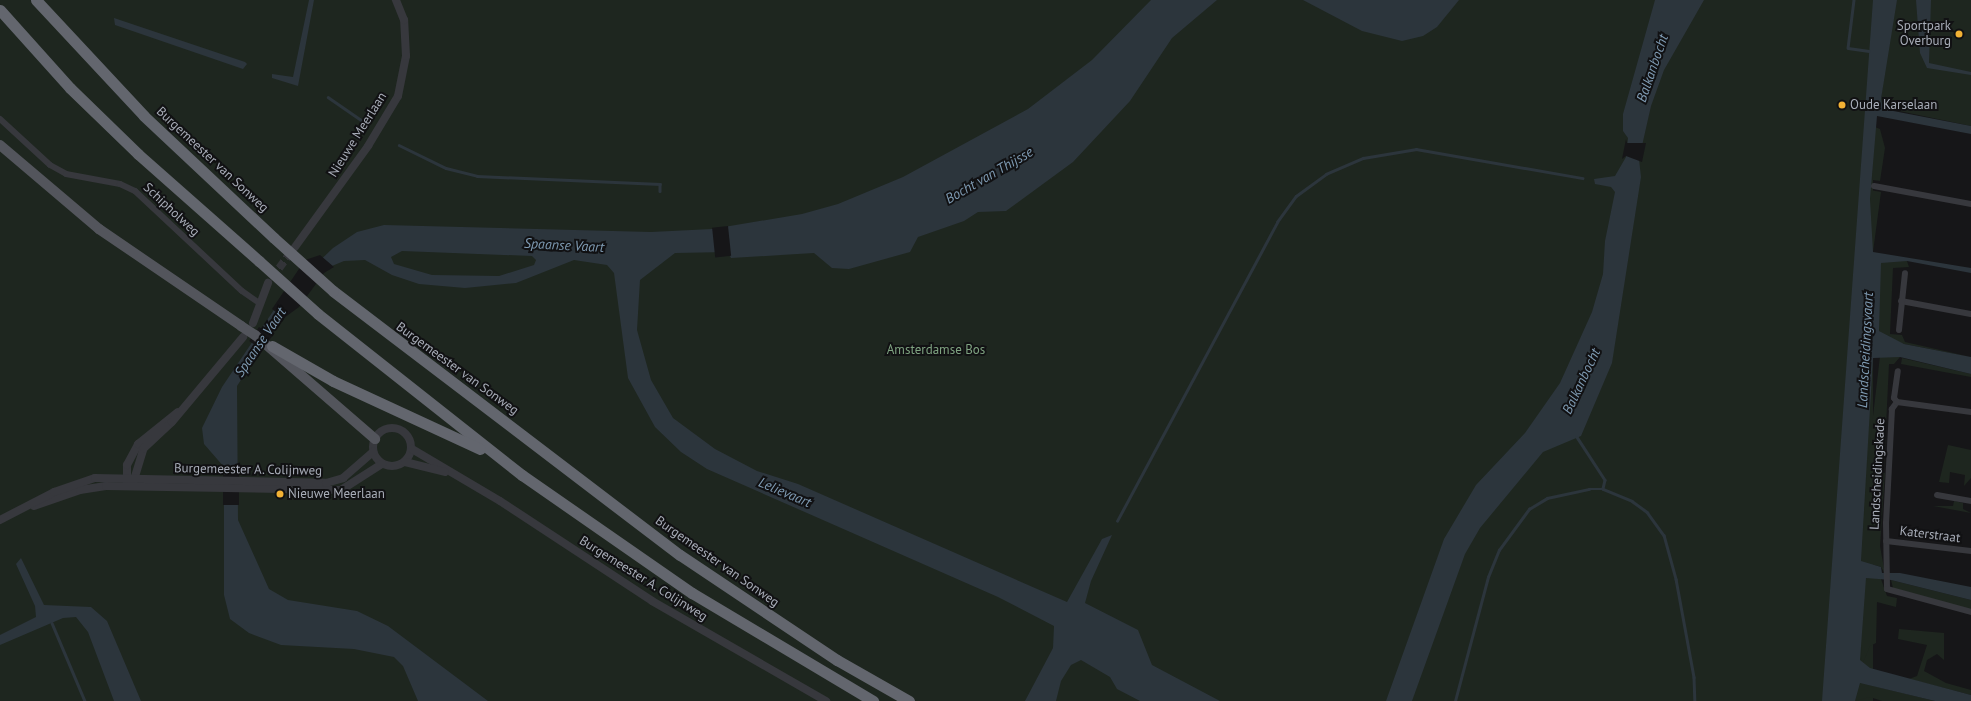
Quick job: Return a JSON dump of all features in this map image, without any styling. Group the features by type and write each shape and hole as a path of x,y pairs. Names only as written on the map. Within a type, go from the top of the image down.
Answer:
{"highway":[{"name":"Burgemeester van Sonweg","path":"36,0 144,116 333,292 680,555 837,660 910,701"},
{"path":"0,10 70,88 138,154 318,314 522,475 692,593 873,701"},
{"path":"272,346 339,384 433,424 522,475"}],"main road":[{"path":"0,145 99,229 272,346 374,440"}],"street":[{"name":"Nieuwe Meerlaan","path":"295,247 364,152 398,96 406,56 404,20 396,0"},
{"name":"Schipholweg","path":"0,119 50,165 66,174 120,184 135,191 242,291 258,302"},
{"path":"1874,186 1971,204"},
{"path":"1899,330 1905,273"},
{"path":"253,323 258,302 268,283"},
{"path":"1901,301 1971,314"},
{"path":"130,487 135,480 144,448 172,422 178,412 243,337"},
{"name":"Landscheidingskade","path":"1898,371 1894,398 1897,402 1892,409 1886,541 1888,571 1887,583 1891,593 1971,612"},
{"path":"1897,402 1971,412"},
{"path":"130,487 125,479 127,465 138,444 178,412"},
{"path":"397,429 408,436 412,449 405,462 398,466 382,464 374,452 374,440 384,430 397,429"},
{"name":"Burgemeester A. Colijnweg","path":"412,449 450,473 500,500 672,613 826,701"},
{"name":"Burgemeester A. Colijnweg","path":"247,486 336,482 374,452"},
{"name":"Burgemeester A. Colijnweg","path":"405,462 450,473"},
{"name":"Burgemeester A. Colijnweg","path":"135,480 341,490 382,464"},
{"path":"0,520 80,481 135,480"},
{"name":"Burgemeester A. Colijnweg","path":"130,487 214,485"},
{"path":"29,507 94,487 130,487"},
{"path":"1937,495 1971,501"},
{"name":"Katerstraat","path":"1886,541 1971,551"}],"green space":[{"name":"Amsterdamse Bos","path":"0,0 1873,0 1873,701 0,701"},
{"path":"1893,0 1971,0 1971,126 1880,107"},
{"path":"1875,127 1880,129 1885,148 1880,181 1873,180 1872,169"},
{"path":"1870,190 1881,192 1873,252 1872,248"},
{"path":"1886,261 1907,261 1909,267 1893,268 1890,334 1902,335 1905,342 1971,357 1904,344 1884,337 1879,331 1879,272 1881,263"},
{"path":"1880,356 1900,357 1894,364 1889,364 1884,468 1867,468"},
{"path":"1902,358 1971,374 1971,377 1901,364"},
{"path":"1948,445 1971,450 1971,478 1964,486 1965,475 1950,472 1949,483 1939,482"},
{"path":"1867,473 1885,473 1880,546 1885,574 1881,567 1861,561"},
{"path":"1954,501 1963,503 1963,509 1971,513 1933,506 1953,506"},
{"path":"1870,577 1881,579 1887,596 1897,598 1896,607 1877,602 1876,643 1870,646 1862,665 1860,627 1864,583"},
{"path":"1891,580 1971,600 1971,610 1893,588"},
{"path":"1899,629 1944,633 1944,660 1937,654 1927,660 1924,671 1946,683 1971,690 1971,695 1909,679 1917,676 1927,645 1898,639"},
{"path":"1860,683 1935,701 1882,701 1870,697 1855,701"}],"water":[{"path":"309,0 314,0 298,86 272,78 272,74 293,77"},
{"path":"1151,0 1217,0 1172,38 1130,101 1073,162 1006,211 978,212 964,221 918,237 910,252 849,269 832,268 814,253 731,258 728,252 675,253 640,280 637,330 651,380 673,418 715,449 757,471 798,484 1067,602 1102,539 1112,535 1091,581 1085,603 1138,630 1152,665 1220,701 1140,701 1117,689 1110,677 1081,660 1071,665 1061,681 1056,701 1025,701 1053,648 1054,626 998,597 707,469 681,452 655,427 628,378 614,273 607,265 574,260 516,283 465,288 419,284 392,275 365,260 344,261 327,268 283,316 237,386 238,520 269,589 288,600 357,611 388,626 488,701 418,701 403,666 394,657 354,649 281,645 249,633 230,619 224,595 224,467 204,444 202,428 222,387 284,295 333,248 357,232 384,225 651,232 712,229 802,214 838,204 903,177 1028,109 1092,60","holes":["402,251 532,256 536,260 534,265 499,276 432,275 394,264 391,257"]},
{"path":"1303,0 1459,0 1437,27 1423,36 1402,41 1362,31"},
{"name":"Balkanbocht","path":"1655,0 1704,0 1664,70 1651,106 1639,159 1641,177 1612,363 1581,436 1543,452 1480,528 1465,554 1412,701 1386,701 1444,539 1476,485 1525,433 1560,383 1592,312 1603,274 1605,241 1615,192 1611,187 1595,184 1594,179 1615,176 1626,157 1628,138 1623,131 1623,114"},
{"name":"Landscheidingsvaart","path":"1873,0 1897,0 1881,99 1883,109 1971,126 1971,134 1877,116 1870,199 1873,252 1971,268 1971,273 1907,261 1881,263 1879,331 1904,344 1971,357 1971,374 1900,357 1873,358 1861,561 1881,567 1882,573 1900,573 1971,587 1971,600 1891,580 1866,578 1860,660 1870,668 1971,695 1971,701 1935,701 1860,683 1855,701 1822,701"},
{"path":"1916,0 1931,0 1929,63 1971,72 1971,75 1927,68 1920,53"},
{"path":"114,18 245,62 247,64 243,69 115,25"},
{"path":"21,558 44,605 91,607 107,621 141,701 114,701 88,632 76,617 63,618 0,645 0,635 36,617 35,606 16,564"}],"pier":[{"path":"1626,139 1627,143 1646,143 1642,162 1626,156 1622,159"},
{"path":"728,226 731,256 715,258 712,228"},
{"path":"320,255 334,267 324,273 299,307 284,318 272,309 305,260"},
{"path":"259,327 272,336 262,350 249,341"},
{"path":"223,475 239,475 239,505 223,505"}],"waterway":[{"path":"1854,0 1848,48 1869,51"},
{"path":"328,97 367,124"},
{"path":"399,145 446,168 477,176 660,184 660,191"},
{"path":"1117,521 1277,222 1296,196 1326,174 1363,158 1416,149 1582,178"},
{"path":"1577,437 1605,480 1603,489"},
{"path":"1455,701 1488,577 1499,550 1529,509 1547,498 1589,489 1603,489 1632,501 1647,512 1664,535 1676,579 1694,677 1695,701"},
{"path":"52,623 85,701"}],"tunnel":[{"path":"272,278 293,249"}],"place":[{"name":"Sportpark Overburg","path":"1959,34"},
{"name":"Oude Karselaan","path":"1842,105"},
{"name":"Nieuwe Meerlaan","path":"280,494"}],"water label":[{"name":"Bocht van Thijsse","path":"989,175"},
{"name":"Spaanse Vaart","path":"564,245"},
{"name":"Spaanse Vaart","path":"260,342"},
{"name":"Lelievaart","path":"785,492"}]}
